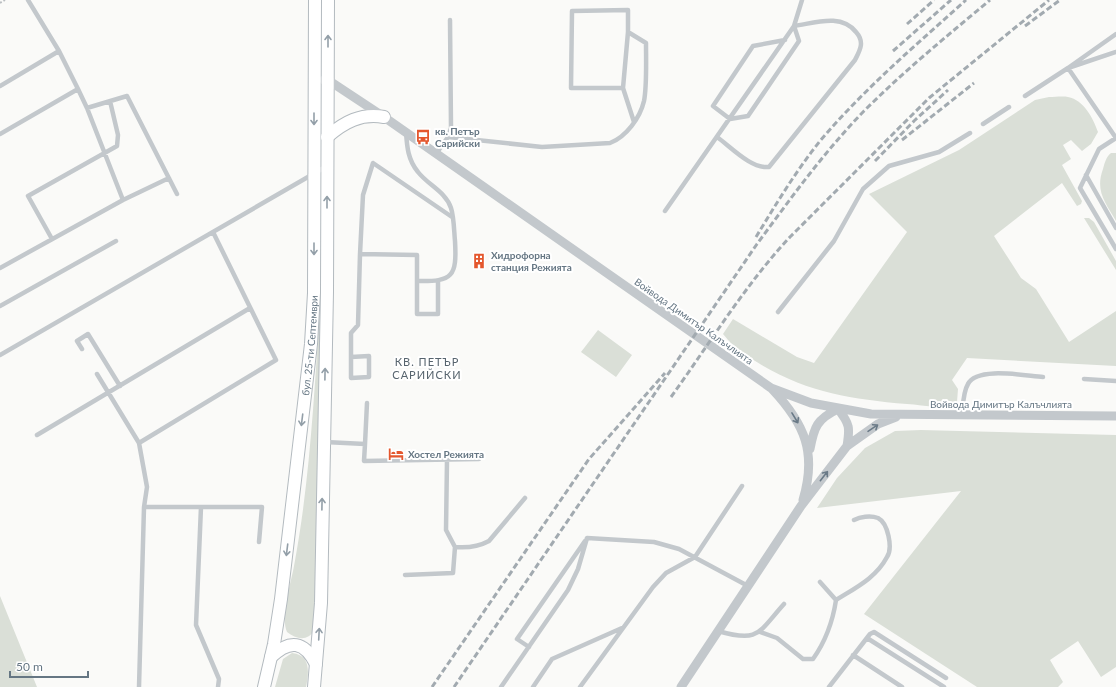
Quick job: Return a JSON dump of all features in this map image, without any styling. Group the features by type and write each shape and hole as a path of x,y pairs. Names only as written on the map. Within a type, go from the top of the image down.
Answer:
{"main road":[{"name":"бул. 25-ти Септември","path":"264,687 281,600 311,344 314,293 315,0"},
{"name":"бул. 25-ти Септември","path":"314,687 321,603 327,292 328,0"},
{"path":"327,137 340,125 359,117 384,117"},
{"path":"271,657 287,645 295,644 310,653 316,664"}],"street":[{"path":"314,80 328,80"},
{"name":"Войвода Димитър Калъчлията","path":"328,80 406,132 771,388 811,403 871,414 1116,416"},
{"path":"771,388 786,404 796,418 805,436 809,454"},
{"path":"801,506 807,486 809,454 814,430 826,415 838,409 848,421 850,430 847,446"},
{"path":"681,687 801,506 847,446 878,424 902,415"}],"lane":[{"path":"28,0 59,51 78,89 87,108 123,200"},
{"path":"665,212 785,40 794,26 802,0"},
{"path":"623,88 571,88 572,11 628,10 628,32 623,88 634,122"},
{"path":"436,154 448,137 451,128 450,20"},
{"path":"717,137 748,160 762,168 770,168 854,60 862,46 860,36 851,25 837,20 794,26"},
{"path":"785,40 753,46 713,106 730,119 748,116 799,41 794,26"},
{"path":"448,137 542,147 610,143 620,139 634,122 644,102 646,43 628,32"},
{"path":"1025,96 1116,34"},
{"path":"0,86 59,51"},
{"path":"1068,68 1116,52"},
{"path":"1068,68 1116,138 1099,149 1080,188 1116,249"},
{"path":"0,134 78,89"},
{"path":"87,108 127,96 177,194"},
{"path":"52,239 28,196 117,146 118,135 110,101"},
{"path":"983,124 1009,107"},
{"path":"406,132 410,160 418,172 442,194 451,207 457,264 451,274 438,281 417,281"},
{"path":"778,312 834,241 863,189 889,166 939,152 970,133"},
{"path":"351,357 369,356 369,377 351,378 351,357 351,333 358,325 363,195 373,163 452,217"},
{"path":"0,355 327,166"},
{"path":"1086,175 1116,228"},
{"path":"0,268 123,200 169,178"},
{"path":"139,443 276,360 213,232"},
{"path":"0,306 116,241"},
{"path":"360,254 417,255 417,314 438,314 438,281"},
{"path":"37,434 250,308"},
{"path":"82,349 77,341 88,334 120,386"},
{"path":"962,415 968,384 976,376 994,373 1043,377"},
{"path":"97,374 139,443 147,487 144,507 139,687"},
{"path":"1084,380 1116,381"},
{"path":"367,403 364,461 479,459"},
{"path":"324,442 365,444"},
{"path":"405,575 453,573 455,547 446,530 447,460"},
{"path":"580,687 640,603 666,573 695,557 742,486"},
{"path":"455,547 470,547 481,545 489,541 525,498"},
{"path":"144,507 262,507 259,542"},
{"path":"201,507 196,625 219,680 218,687"},
{"path":"836,600 868,580 888,556 889,539 883,523 877,518 861,517 854,520"},
{"path":"587,538 654,542 679,549 748,586"},
{"path":"501,687 568,590 578,569 587,538"},
{"path":"529,647 517,639 587,538"},
{"path":"760,632 777,638 803,659 813,658 819,649 834,614 836,600 820,582"},
{"path":"718,631 746,638 760,632 784,604"},
{"path":"533,687 552,659 622,628"},
{"path":"832,686 853,655 874,632 946,678"},
{"path":"867,638 944,687"},
{"path":"853,655 902,687"}],"path":[{"path":"0,3 5,0"}],"shaded area":[{"path":"1049,97 1068,97 1079,102 1091,116 1098,132 1091,144 1082,151 1071,140 1063,145 1071,159 1062,165 1082,201 1081,204 1077,206 1062,183 994,236 1021,278 1036,289 1069,342 1116,311 1116,366 967,358 952,380 958,389 957,402 946,406 926,406 849,397 796,382 778,374 744,354 723,334 733,319 797,357 814,363 907,232 869,194 959,150 1035,100"},
{"path":"1111,153 1116,153 1116,221 1102,196 1100,184 1105,162"},
{"path":"1084,218 1089,218 1094,222 1116,261 1116,270"},
{"path":"320,309 319,447 314,630 305,638 298,638 287,632 285,625 285,609 294,566 308,470"},
{"path":"598,330 632,355 616,377 581,352"},
{"path":"921,430 1116,435 1116,667 1101,677 1078,641 1050,660 1063,682 1058,687 977,687 864,614 961,491 817,508 837,478 865,448 895,431"},
{"path":"0,596 37,687 0,687"},
{"path":"292,653 298,654 306,661 308,676 306,687 275,687 283,659"}],"railway":[{"path":"907,24 934,0"},
{"path":"893,51 951,0"},
{"path":"756,237 779,200 820,141 854,103 966,0"},
{"path":"454,687 757,244 808,176 849,127 879,96 990,0"},
{"path":"671,397 743,294 790,237 929,98 1049,0"},
{"path":"1025,26 1060,0"},
{"path":"902,140 974,83"},
{"path":"875,161 914,121 948,90"},
{"path":"432,687 589,459 665,373"}],"place":[{"name":"кв. Петър Сарийски","path":"423,137"},
{"name":"Хидрофорна станция Режията","path":"479,261"},
{"name":"Хостел Режията","path":"396,454"}],"district":[{"name":"КВ. ПЕТЪР САРИЙСКИ","path":"427,368"}]}
